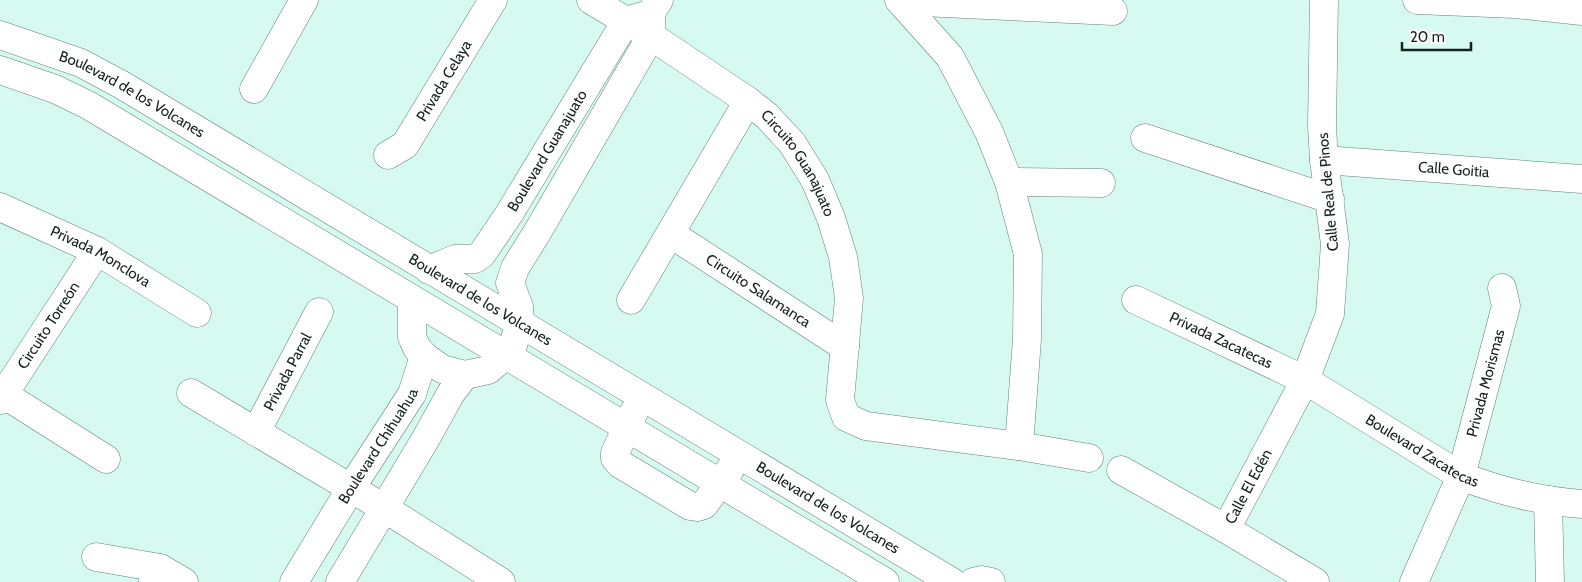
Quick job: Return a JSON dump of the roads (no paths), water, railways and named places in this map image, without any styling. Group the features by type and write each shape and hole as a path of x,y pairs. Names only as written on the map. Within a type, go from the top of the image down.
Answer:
{"street":[{"path":"254,89 304,0"},
{"name":"Privada Celaya","path":"388,155 406,145 492,0"},
{"name":"Circuito Guanajuato","path":"591,0 647,17 767,116 792,143 815,180 831,218 843,257 849,298 840,400 846,417 866,426 1019,446"},
{"path":"899,0 1057,4 1113,12"},
{"path":"899,0 950,57 989,132 1009,182 1028,254 1027,339 1019,446 1088,458"},
{"name":"Calle Real de Pinos","path":"1305,380 1330,314 1335,244 1324,160 1322,126 1324,0"},
{"path":"1417,0 1515,2 1582,11"},
{"name":"Boulevard Guanajuato","path":"475,259 482,254 647,17"},
{"name":"Boulevard Guanajuato","path":"510,283 515,268 538,231 647,17"},
{"name":"Boulevard de los Volcanes","path":"5,45 81,64 122,85 952,582"},
{"name":"Boulevard de los Volcanes","path":"0,70 55,89 88,106 885,582"},
{"path":"631,300 748,101"},
{"path":"1146,138 1330,199"},
{"name":"Calle Goitia","path":"1324,160 1582,179"},
{"path":"1009,182 1101,183"},
{"name":"Privada Monclova","path":"0,207 97,251 198,313"},
{"name":"Circuito Salamanca","path":"671,234 845,347"},
{"name":"Circuito Torreón","path":"1,395 97,251"},
{"path":"412,300 412,337 424,356 442,370 465,375 488,370 505,356 514,345 520,323 519,307 510,283 495,268 475,259 455,259 429,270"},
{"name":"Privada Morismas","path":"1461,476 1506,306 1502,288"},
{"name":"Privada Zacatecas","path":"1136,300 1305,380"},
{"name":"Privada Parral","path":"256,432 319,312"},
{"name":"Boulevard Chihuahua","path":"294,582 351,488 412,394 424,356"},
{"path":"340,582 451,393 465,375"},
{"name":"Boulevard Zacatecas","path":"1305,380 1461,476 1487,487 1548,500 1582,504"},
{"name":"Calle El Edén","path":"1305,380 1226,529 1315,582"},
{"path":"191,393 384,508 501,582"},
{"path":"1,395 106,459"},
{"path":"627,429 642,395"},
{"path":"720,483 740,454"},
{"path":"1121,470 1226,529"},
{"path":"1414,582 1461,476"},
{"path":"1548,500 1550,582"},
{"path":"96,557 184,582"},
{"path":"973,582 981,580 991,582"}]}
